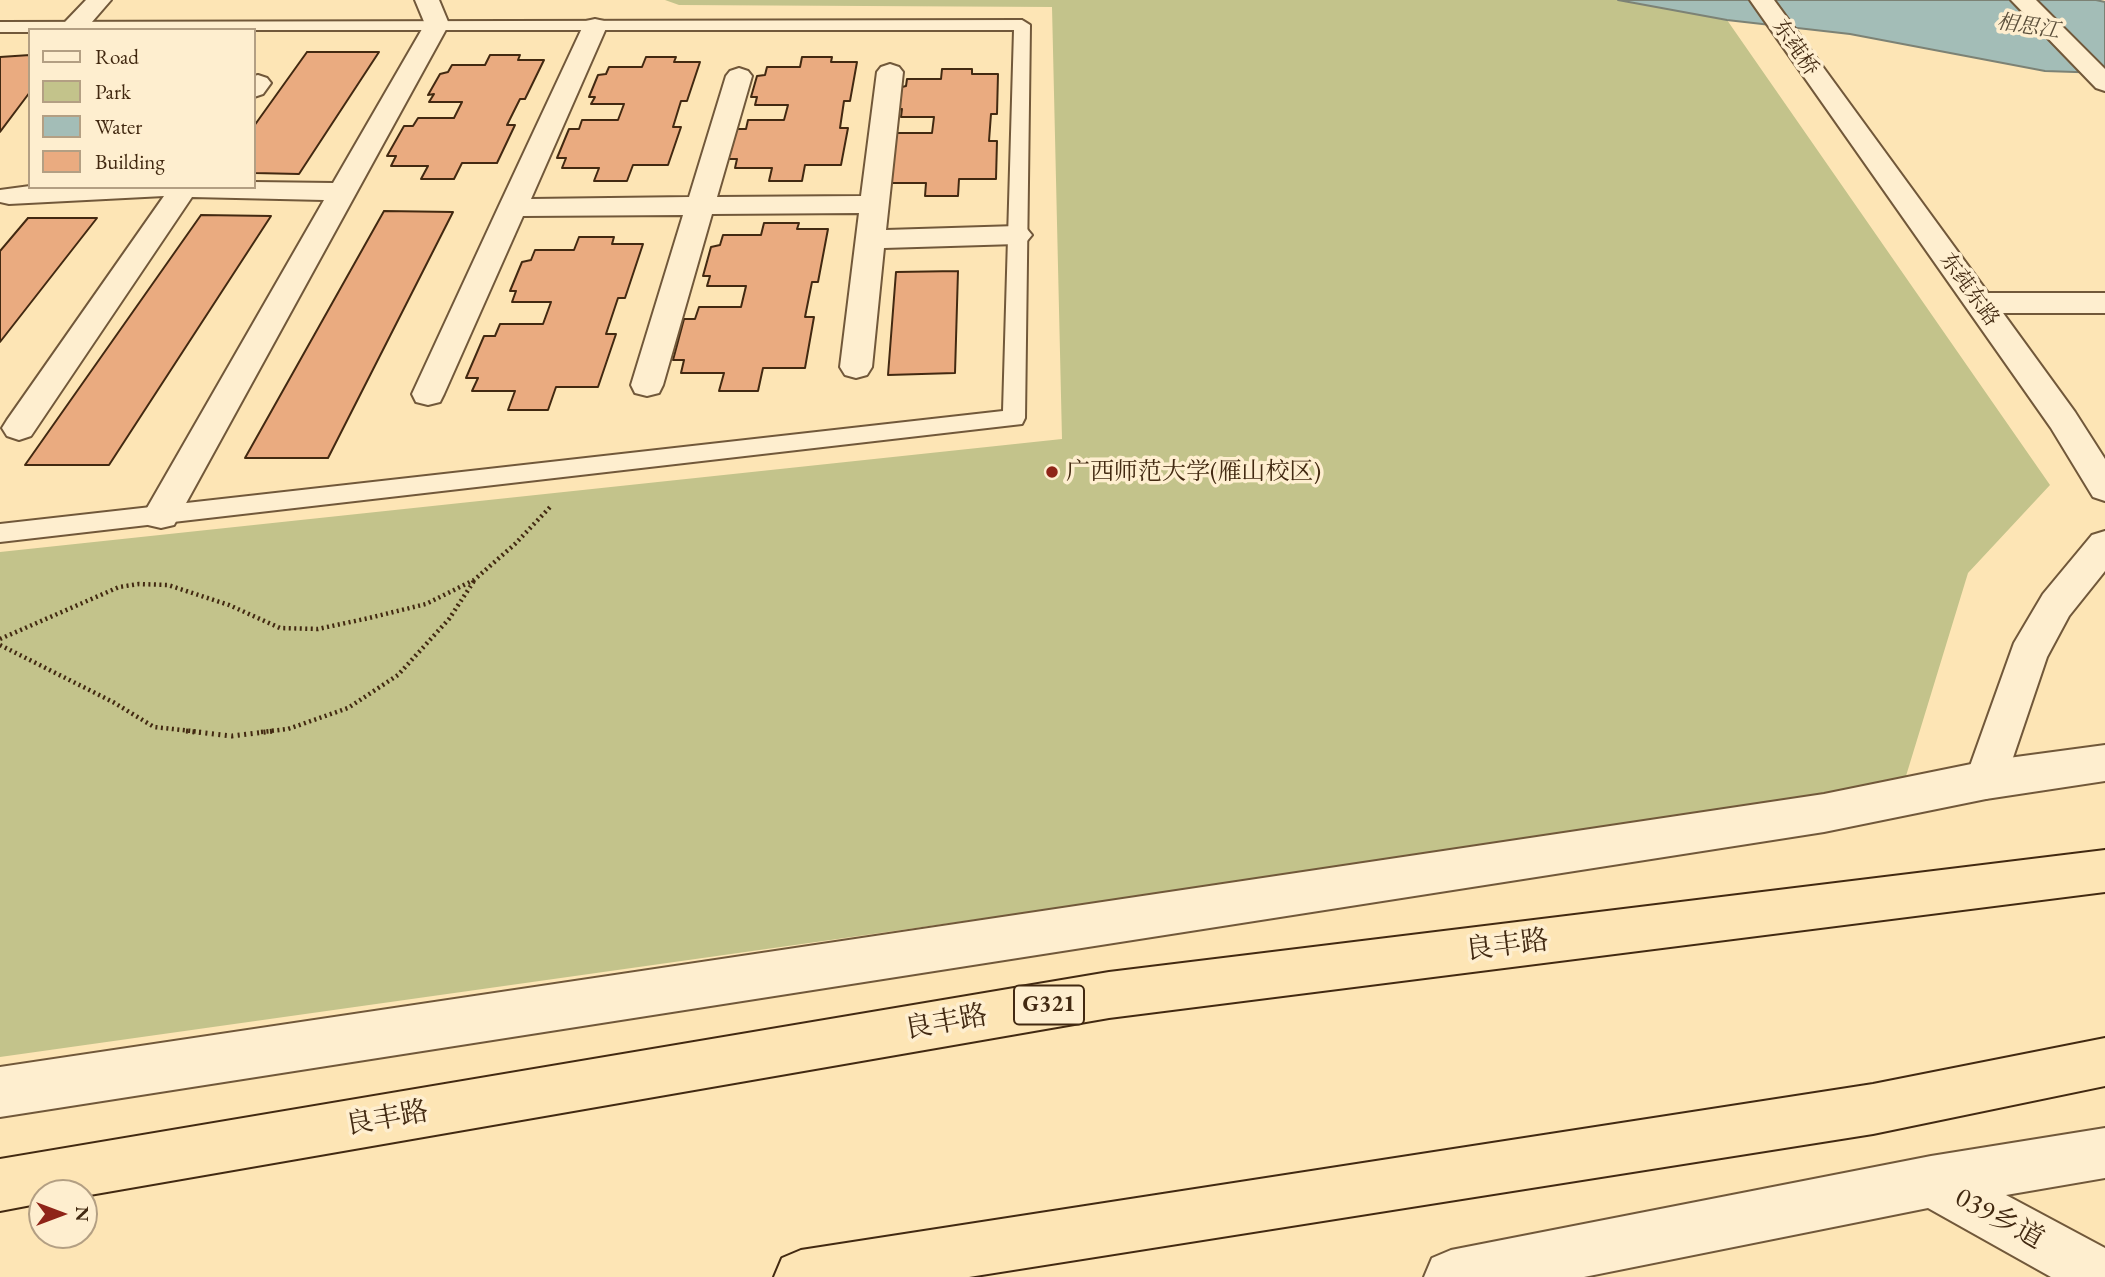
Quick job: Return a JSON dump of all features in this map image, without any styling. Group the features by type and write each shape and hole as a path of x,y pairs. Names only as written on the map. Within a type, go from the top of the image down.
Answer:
{"highway":[{"name":"良丰路","path":"0,1185 1110,995 2105,871"},
{"path":"801,1277 1873,1109 2105,1062"}],"street":[{"path":"74,27 99,0"},
{"name":"东莼桥","path":"1762,0 1828,95"},
{"path":"2023,0 2105,83"},
{"path":"161,514 343,192 432,12"},
{"path":"428,394 595,26"},
{"path":"856,367 890,72"},
{"path":"647,385 739,76"},
{"name":"东莼东路","path":"1828,95 2063,420 2105,488"},
{"path":"5,202 28,171"},
{"path":"5,202 172,189"},
{"path":"19,428 184,189"},
{"path":"224,189 343,192"},
{"path":"512,208 874,204"},
{"path":"870,239 1017,236"},
{"path":"1978,303 2105,303"},
{"path":"1986,780 2028,654 2056,605 2105,545"},
{"path":"0,1091 1824,813 1986,780 2105,763"},
{"path":"1451,1277 1931,1182 2105,1153"},
{"name":"039乡道","path":"1931,1182 2104,1277"}],"lane":[{"path":"0,27 74,27 432,12 595,26 1022,25 1014,418 0,533"}],"path":[{"path":"0,639 120,587 139,584 168,585 229,605 280,628 318,629 426,604 474,580 516,544 589,466"},
{"path":"0,645 113,702 154,727 232,736 288,729 348,708 398,676 449,618 474,580"}],"green space":[{"name":"广西师范大学(雁山校区)","path":"665,0 1618,0 1727,20 2050,485 1968,573 1902,789 0,1057 0,552 1062,439 1052,7 679,5"}],"water":[{"name":"相思江","path":"1618,0 2096,0 2105,2 2105,73 2045,71 1850,34 1727,20"}],"building":[{"path":"307,52 379,52 299,174 256,173 256,123"},
{"path":"28,55 28,95 0,132 0,57"},
{"path":"490,55 520,55 518,60 544,60 525,99 520,99 507,125 515,125 497,163 462,163 454,179 421,179 428,166 391,166 396,156 387,156 404,126 413,126 418,118 454,118 462,102 429,102 434,94 428,95 440,74 448,72 452,65 485,65"},
{"path":"646,57 676,57 674,62 700,62 687,101 681,101 673,127 681,127 668,165 633,165 627,181 594,181 599,168 562,168 566,158 557,158 569,129 579,129 582,120 618,120 624,104 591,104 595,97 589,97 598,75 606,74 609,67 642,67"},
{"path":"802,57 832,57 831,62 857,62 850,101 844,101 840,128 848,128 841,165 805,165 802,181 769,181 772,168 735,168 737,159 728,159 737,129 746,129 748,120 784,120 788,105 755,105 757,97 751,97 757,76 765,75 767,67 800,67"},
{"path":"942,69 972,69 972,74 998,74 997,114 991,114 989,141 997,141 996,179 959,179 958,196 925,196 926,183 888,183 895,133 932,133 934,117 901,117 902,109 896,109 898,88 906,86 907,79 941,79"},
{"path":"384,211 453,212 328,458 245,458"},
{"path":"201,215 271,216 109,465 25,465"},
{"path":"28,218 97,218 0,342 0,251"},
{"path":"764,223 799,223 797,229 828,229 818,282 812,282 805,317 814,317 805,368 763,368 758,391 719,391 724,373 681,373 684,360 673,360 684,319 695,319 699,307 741,307 746,286 707,286 710,276 703,276 711,247 720,245 723,235 761,235"},
{"path":"579,237 614,237 612,244 643,244 625,298 618,298 606,334 616,334 598,387 556,387 548,410 508,410 515,391 472,391 478,378 466,378 484,336 495,336 500,324 543,324 551,302 512,302 516,291 510,291 522,262 531,260 535,250 574,250"},
{"path":"958,271 955,373 888,375 896,272"}],"place":[{"name":"广西师范大学(雁山校区)","path":"1052,472"}]}
